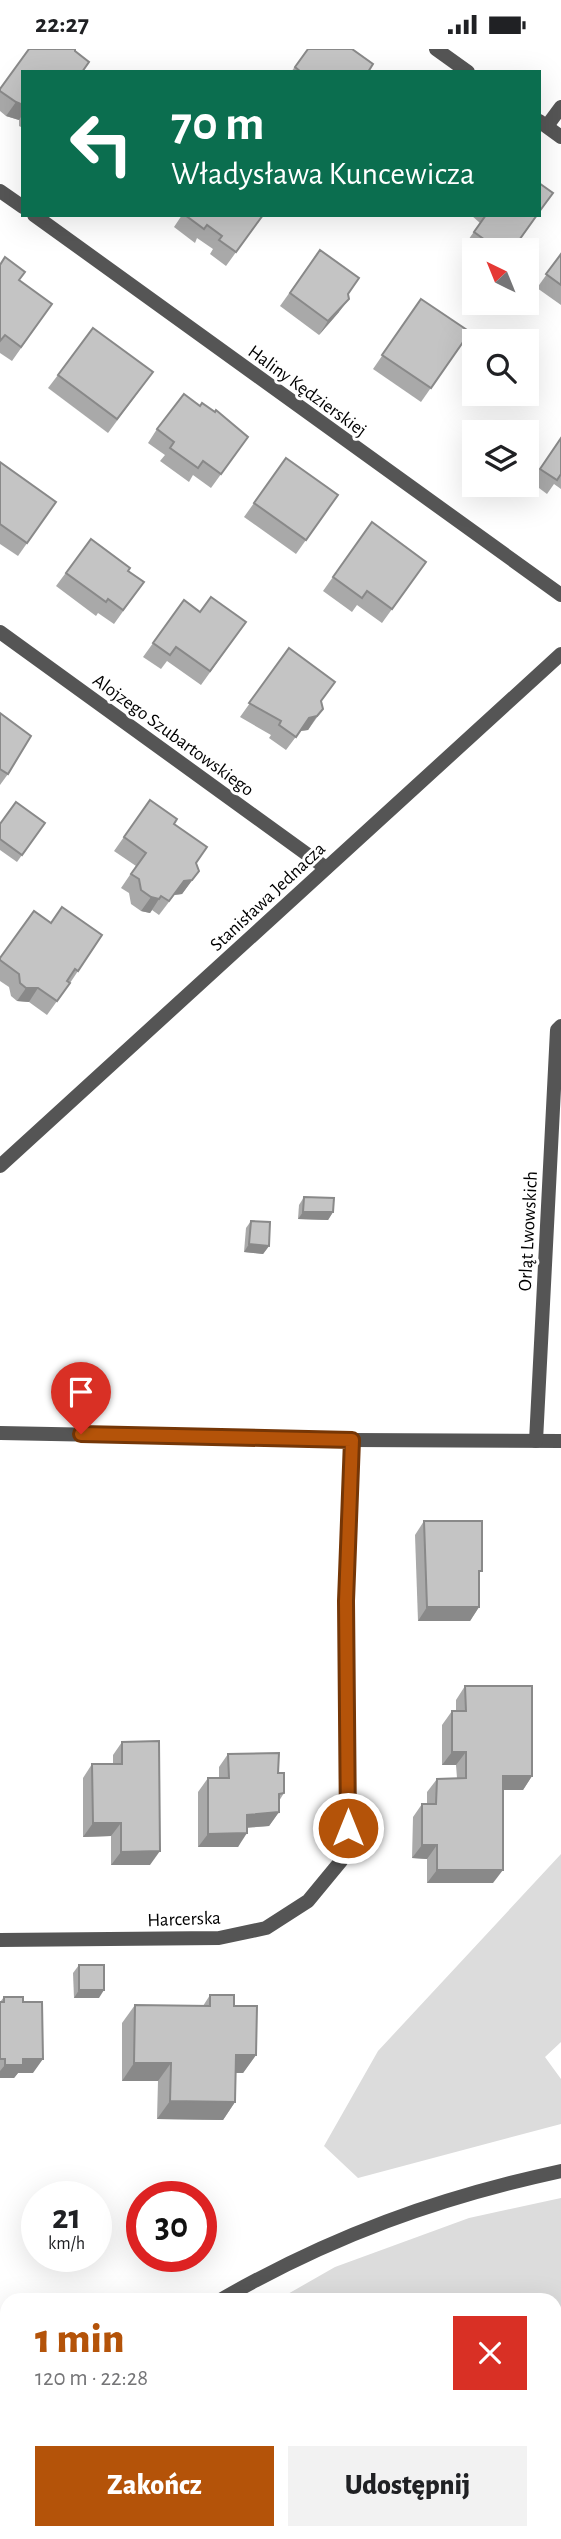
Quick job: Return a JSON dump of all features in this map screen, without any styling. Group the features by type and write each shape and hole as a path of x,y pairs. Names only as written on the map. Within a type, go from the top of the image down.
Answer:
{"street":[{"path":"436,49 465,70"},
{"path":"561,107 543,124 561,137"},
{"path":"0,191 21,206"},
{"name":"Haliny Kędzierskiej","path":"37,217 561,594"},
{"name":"Alojzego Szubartowskiego","path":"0,632 326,868"},
{"name":"Stanisława Jednacza","path":"0,1166 561,654"},
{"name":"Orląt Lwowskich","path":"536,1441 556,1030 561,1026"},
{"path":"0,1433 561,1441"},
{"name":"Harcerska","path":"0,1940 219,1938 266,1928 308,1901 341,1861 348,1828 346,1601 352,1440"},
{"path":"232,2293 271,2271 360,2230 475,2190 561,2171"}],"shaded area":[{"path":"561,1854 561,2042 545,2057 561,2079 561,2124 358,2178 324,2146 378,2051"},
{"path":"561,2198 561,2293 290,2293 335,2267 469,2218"}],"building":[{"path":"29,49 75,49 89,62 83,70 21,70 21,104 0,89"},
{"path":"308,49 352,49 373,64 369,70 299,70 295,67"},
{"path":"541,184 553,193 541,209"},
{"path":"188,217 262,217 236,252 219,240 222,236 207,225 204,229"},
{"path":"485,217 536,217 521,238 482,238 474,232"},
{"path":"320,250 359,278 348,294 349,299 328,321 290,293"},
{"path":"561,254 561,285 546,274"},
{"path":"5,257 25,272 19,280 52,304 21,347 5,335 0,341 0,265"},
{"path":"421,299 466,329 462,329 462,343 431,388 382,355"},
{"path":"93,328 153,372 117,419 58,375"},
{"path":"184,394 200,406 202,403 215,412 216,410 248,437 221,474 203,461 198,468 170,448 174,442 157,429"},
{"path":"561,438 561,474 557,480 540,469"},
{"path":"286,458 338,495 306,540 254,503"},
{"path":"0,462 56,502 27,543 0,524"},
{"path":"372,522 426,562 392,609 367,591 362,598 333,577"},
{"path":"91,539 144,582 123,610 108,599 106,602 66,573"},
{"path":"211,597 246,622 210,671 176,647 170,655 153,643 184,600 200,612"},
{"path":"289,648 335,682 321,701 323,709 317,716 309,718 296,737 279,725 281,721 249,703"},
{"path":"0,713 31,736 8,774 0,769"},
{"path":"150,800 177,819 174,824 207,847 196,863 199,871 192,880 184,881 169,901 161,896 159,899 151,897 141,890 139,879 131,874 146,853 124,837"},
{"path":"16,802 45,823 22,855 0,839 0,824"},
{"path":"62,907 102,935 78,971 75,969 67,981 70,983 57,1001 38,988 26,988 20,983 19,974 0,958 34,911 51,923"},
{"path":"304,1197 334,1198 333,1212 303,1212"},
{"path":"251,1221 270,1222 269,1246 249,1244"},
{"path":"424,1521 482,1521 479,1607 427,1607"},
{"path":"465,1686 532,1686 532,1776 503,1776 503,1870 437,1870 437,1845 422,1845 422,1804 436,1804 437,1779 466,1778 466,1752 452,1752 452,1711 466,1711"},
{"path":"159,1741 160,1851 121,1852 121,1823 93,1823 92,1764 122,1764 122,1742"},
{"path":"279,1753 278,1773 284,1773 284,1793 279,1794 279,1812 247,1815 247,1833 208,1834 208,1778 229,1778 228,1754"},
{"path":"79,1965 104,1965 104,1990 79,1990"},
{"path":"210,1995 234,1995 234,2006 257,2006 256,2055 236,2055 235,2102 170,2101 171,2063 134,2063 135,2005 210,2006"},
{"path":"4,1997 23,1997 23,2002 42,2002 43,2059 23,2059 23,2065 5,2065 5,2059 0,2059 0,2002 4,2002"}],"route":[{"path":"81,1434 352,1440 346,1601 348,1828"}]}
